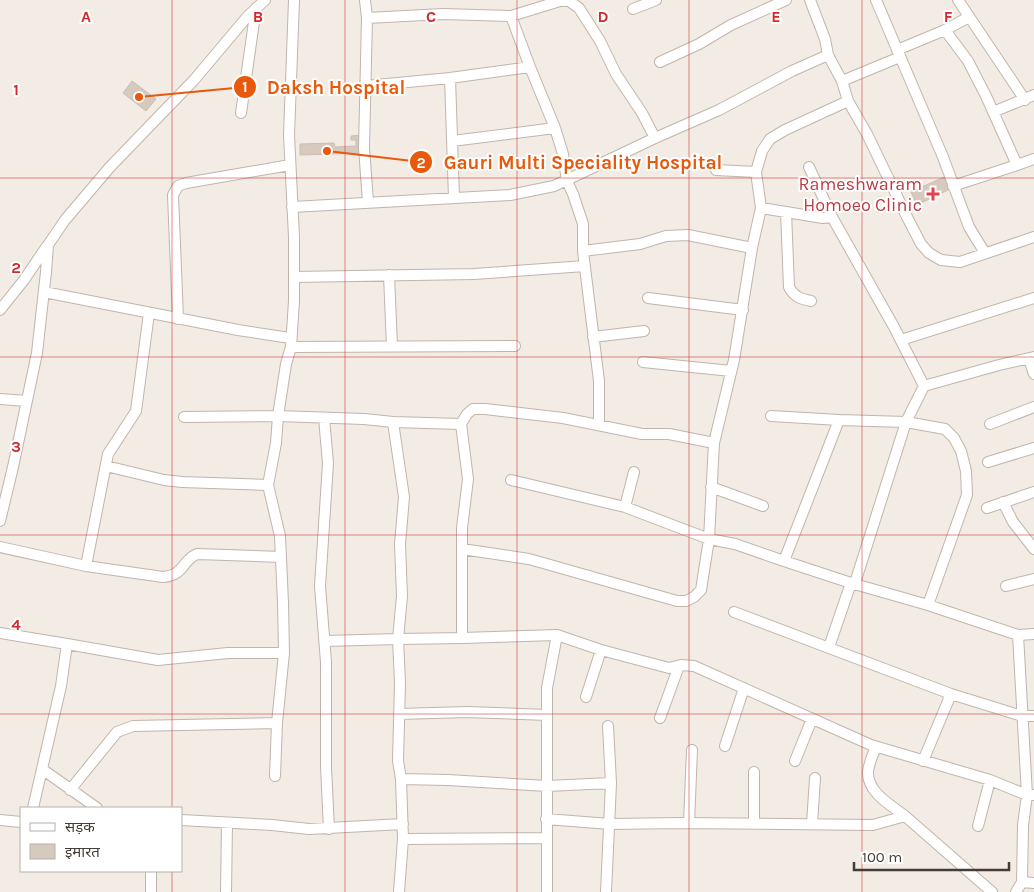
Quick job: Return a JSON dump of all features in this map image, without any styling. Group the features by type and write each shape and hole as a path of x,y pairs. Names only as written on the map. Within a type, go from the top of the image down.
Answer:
{"street":[{"path":"241,113 254,10 260,0"},
{"path":"0,310 24,280 65,220 110,167 194,80 254,10 265,0"},
{"path":"275,776 277,723 284,653 280,536 268,485 276,443 286,364 291,343 294,302 289,135 294,0"},
{"path":"365,0 367,18 365,35 364,148 368,202"},
{"path":"660,62 699,44 738,21 786,0"},
{"path":"810,0 825,39 828,55 842,81 848,101 867,134 921,244 929,253 941,260 960,262 1034,236"},
{"path":"876,0 943,157 969,227 985,253"},
{"path":"958,0 1029,98 994,112"},
{"path":"367,18 442,14 511,16 560,1 569,1 579,8 600,40 616,74 642,113 655,138"},
{"path":"633,9 649,1"},
{"path":"511,16 555,128 567,181 582,224 599,381 599,425"},
{"path":"842,81 969,17"},
{"path":"945,30 968,61 994,112 1017,165"},
{"path":"292,207 510,195 554,186 719,110 792,71 828,55"},
{"path":"366,86 450,78 530,67"},
{"path":"450,78 454,198"},
{"path":"462,549 528,559 677,601 686,601 694,597 701,590 709,540 714,443 743,310 760,208 756,172 762,151 770,139 785,130 848,101"},
{"path":"452,141 555,128"},
{"path":"953,186 1034,159"},
{"path":"178,318 173,195 178,186 186,183 290,166"},
{"path":"808,167 832,216 901,340 924,386"},
{"path":"716,170 756,172"},
{"path":"760,208 823,218 832,216"},
{"path":"786,212 789,287 798,298 811,301"},
{"path":"584,251 640,244 666,236 688,235 752,248"},
{"path":"0,521 37,353 48,245"},
{"path":"294,277 474,274 586,266"},
{"path":"389,275 392,346"},
{"path":"44,292 178,318 291,343 392,346 516,346"},
{"path":"648,298 743,310"},
{"path":"901,340 1034,298"},
{"path":"86,566 108,454 136,411 149,313"},
{"path":"593,337 644,331"},
{"path":"829,647 853,583 906,422 924,386 1031,358 1034,374"},
{"path":"643,362 731,371"},
{"path":"0,399 27,401"},
{"path":"990,424 1034,407"},
{"path":"462,638 462,528 468,479 461,424 467,414 473,409 563,418 642,434 669,434 714,443"},
{"path":"184,417 278,416 461,424"},
{"path":"771,416 906,422 945,430 954,438 961,451 966,471 967,495 928,604"},
{"path":"324,418 328,463 320,586 325,641 326,767 329,829"},
{"path":"784,561 839,420"},
{"path":"393,422 404,497 400,544 402,596 398,639 398,761 402,779 403,824 399,892"},
{"path":"988,462 1034,448"},
{"path":"106,466 164,480 268,485"},
{"path":"625,507 634,472"},
{"path":"511,480 625,507 709,540 735,544 853,583 928,604 1018,635 1034,634"},
{"path":"711,487 763,506"},
{"path":"987,508 1034,492"},
{"path":"1003,502 1013,522 1034,549"},
{"path":"0,547 86,566 163,577 178,573 190,557 197,554 281,557"},
{"path":"1006,586 1034,579"},
{"path":"734,612 952,694 1022,716 1034,716"},
{"path":"0,632 158,660 228,653 284,653"},
{"path":"325,641 557,635 601,650 669,668 694,666 876,746 990,780 1030,795"},
{"path":"547,892 546,715 548,678 557,635"},
{"path":"1016,892 1022,882 1023,825 1030,795 1022,716 1018,635"},
{"path":"33,807 61,686 68,644"},
{"path":"586,697 601,650"},
{"path":"660,718 679,666"},
{"path":"725,746 744,688"},
{"path":"923,761 952,694"},
{"path":"399,714 468,712 546,715"},
{"path":"795,760 812,719"},
{"path":"70,790 117,732 124,728 133,726 277,723"},
{"path":"606,892 611,783 608,726"},
{"path":"876,746 868,772 869,781 874,791 992,892"},
{"path":"688,823 692,750"},
{"path":"42,769 94,807"},
{"path":"754,772 754,824"},
{"path":"812,824 816,778"},
{"path":"402,779 547,786 611,783"},
{"path":"978,826 990,780"},
{"path":"546,819 610,824 873,825 905,816"},
{"path":"0,820 20,822"},
{"path":"182,820 309,829 403,824"},
{"path":"226,892 227,823"},
{"path":"403,839 546,838"},
{"path":"151,872 151,892"},
{"path":"1022,882 1034,883"}],"building":[{"path":"132,81 156,99 146,111 123,93"},
{"path":"362,135 363,153 300,155 300,144 334,143 335,147 356,146 356,140 351,140 351,136"},
{"path":"944,177 950,189 917,205 911,192"}],"place":[{"name":"Daksh Hospital","path":"139,97"},
{"name":"Gauri Multi Speciality Hospital","path":"327,151"},
{"name":"Rameshwaram Homoeo Clinic","path":"933,194"}]}
